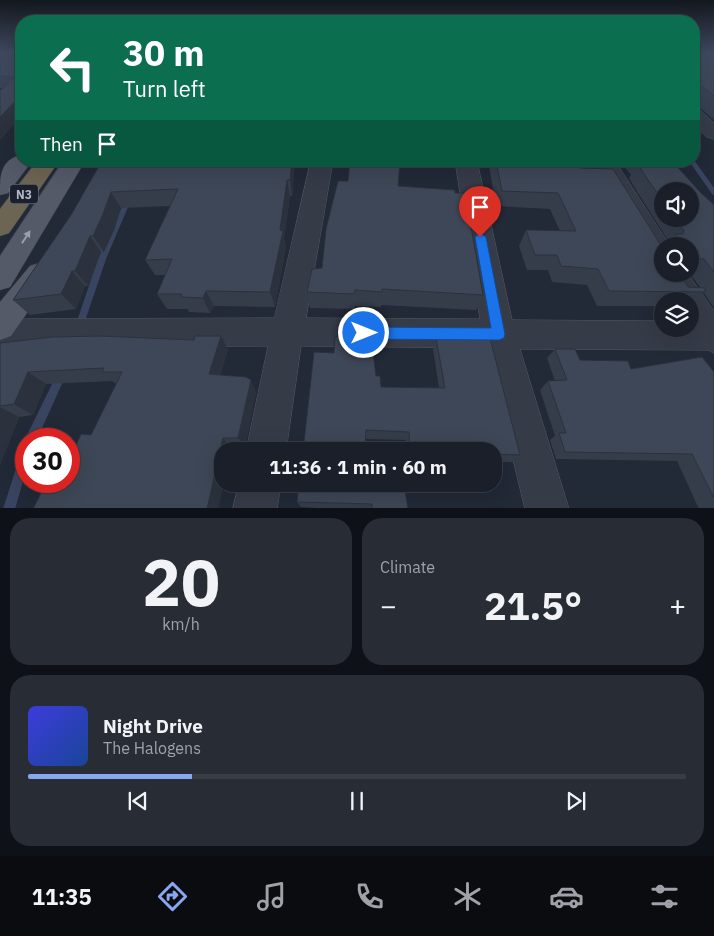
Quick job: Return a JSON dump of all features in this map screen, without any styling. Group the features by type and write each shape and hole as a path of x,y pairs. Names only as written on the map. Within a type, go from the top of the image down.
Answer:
{"highway":[{"name":"N3","path":"0,227 44,167"}],"main road":[{"path":"0,188 16,167"},
{"path":"0,279 70,167"},
{"path":"0,326 54,253"}],"street":[{"path":"700,111 714,133"},
{"path":"268,442 287,332 321,167"},
{"path":"467,167 499,334 548,508"},
{"path":"608,167 654,244"},
{"path":"678,282 714,336"},
{"path":"0,333 287,332 714,336"},
{"path":"256,508 259,492"}],"building":[{"path":"700,76 714,76 714,96 701,85"},
{"path":"15,77 15,101 0,117 0,91"},
{"path":"99,167 291,167 290,180 287,180 280,230 283,231 270,292 206,291 203,298 181,297 182,294 157,294 172,259 145,260 178,189 111,192 93,236 90,236 75,271 72,271 61,294 13,300 71,215"},
{"path":"349,167 400,167 398,186 455,190 455,193 465,193 483,295 382,289 382,292 355,290 354,294 307,292 312,269 322,268 326,229 338,181 348,181"},
{"path":"497,167 613,169 656,237 654,237 654,282 685,282 688,287 705,288 705,292 609,291 598,269 561,266 557,255 535,255 526,230 576,231 558,193 502,191"},
{"path":"640,167 677,167 691,182 654,182 654,188"},
{"path":"699,191 714,205 714,272 704,259 699,259 699,237 676,237 676,234 683,234 684,231 681,227 699,227"},
{"path":"101,336 194,340 195,336 221,336 209,374 246,377 251,380 238,438 223,438 222,442 214,442 214,478 207,508 34,508 41,493 80,493 80,436 81,434 91,435 122,372 102,372 104,368 28,372 14,404 0,406 0,343 52,337"},
{"path":"335,337 371,337 376,376 380,376 381,387 445,388 436,338 490,338 520,455 502,454 502,442 410,442 409,432 366,430 365,442 304,442 314,352 334,353"},
{"path":"555,349 575,349 580,360 628,361 631,369 702,357 714,372 714,498 692,454 565,452 559,433 566,433 548,381 567,380"},
{"path":"298,492 405,492 408,508 372,508 372,504 297,502"}],"waterway":[{"path":"696,167 714,193"},
{"path":"79,327 102,259 128,200"},
{"path":"36,428 61,375"},
{"path":"9,508 15,489"}],"route":[{"path":"364,333 499,334 480,237"}]}
